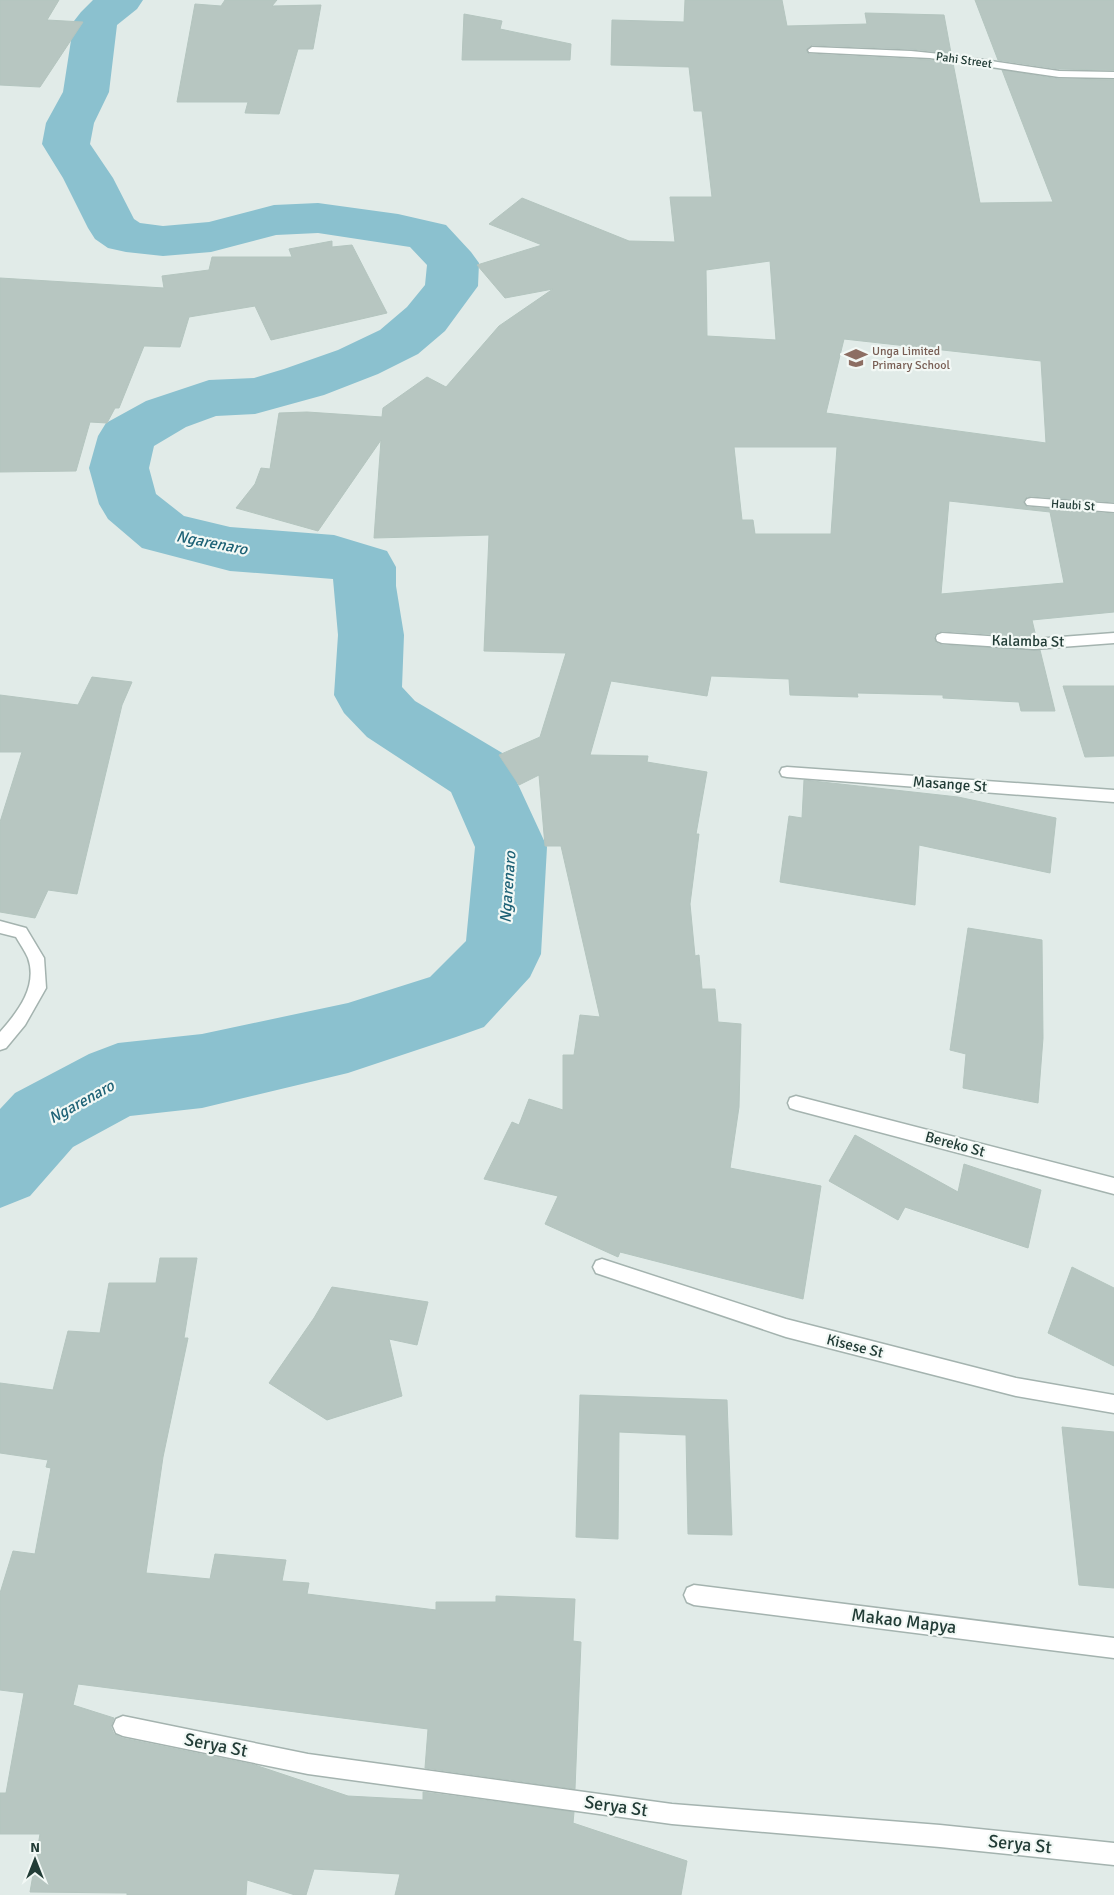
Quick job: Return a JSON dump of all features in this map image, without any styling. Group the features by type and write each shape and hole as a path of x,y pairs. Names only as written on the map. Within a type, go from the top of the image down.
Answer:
{"street":[{"name":"Pahi Street","path":"812,50 938,56 1073,76 1114,75"},
{"name":"Haubi St","path":"1031,502 1114,508"},
{"name":"Kalamba St","path":"942,638 1034,644 1114,638"},
{"name":"Masange St","path":"786,772 1114,796"},
{"path":"0,927 21,932 36,958 38,988 20,1020 0,1043"},
{"name":"Bereko St","path":"796,1103 1114,1186"},
{"name":"Kisese St","path":"602,1266 786,1328 1016,1387 1114,1404"},
{"name":"Makao Mapya","path":"694,1595 1114,1648"},
{"name":"Serya St","path":"123,1726 308,1764 662,1813 940,1836 1114,1854"}],"building":[{"path":"0,0 59,0 47,20 83,22 40,87 0,85"},
{"path":"225,0 277,0 272,6 321,5 313,49 298,49 279,114 245,113 248,102 177,102 195,4 221,6"},
{"path":"685,0 782,0 787,26 867,24 865,13 944,15 951,53 911,49 812,45 806,51 809,54 930,60 953,63 980,203 1053,202 1002,70 1059,79 1114,80 1114,502 1031,496 1023,501 1027,507 1114,514 1114,612 1032,620 1036,637 942,631 936,633 934,637 936,643 942,645 1040,650 1055,711 1021,711 1019,702 943,698 943,695 857,693 858,697 790,695 789,679 711,676 707,696 611,681 590,755 648,756 647,762 707,772 696,834 699,834 690,904 695,956 699,955 702,989 715,989 718,1022 741,1024 739,1107 730,1168 821,1186 803,1299 620,1252 618,1257 545,1224 558,1196 484,1179 512,1122 519,1125 529,1099 563,1110 563,1055 574,1055 580,1015 600,1017 561,846 545,846 539,775 519,785 499,755 540,737 566,653 484,651 489,535 374,538 381,440 318,531 236,508 255,484 261,468 270,469 279,413 307,412 382,417 383,408 427,377 446,387 499,326 553,289 505,298 477,265 542,245 489,224 522,198 629,241 675,242 670,197 712,197 702,111 694,111 689,67 611,65 612,20 684,22","holes":["770,261 776,340 707,336 706,270","844,339 1041,361 1046,443 826,413","734,447 837,447 831,534 755,534 753,520 742,520","949,501 1050,512 1064,583 941,594"]},
{"path":"975,0 1114,0 1114,70 1059,69 998,60"},
{"path":"464,14 502,21 500,29 571,44 570,60 462,60"},
{"path":"332,241 332,247 352,245 387,313 271,340 255,306 189,317 180,347 144,346 119,408 115,408 107,423 90,422 76,471 0,472 0,278 164,288 162,276 209,270 212,257 292,257 289,249"},
{"path":"92,677 132,682 122,705 77,894 48,890 35,918 0,912 0,822 22,752 0,752 0,695 78,705"},
{"path":"1063,686 1114,686 1114,756 1085,757"},
{"path":"804,780 958,797 1056,818 1050,873 919,845 915,905 780,882 789,816 802,818"},
{"path":"968,928 1042,940 1043,1038 1038,1103 963,1088 966,1054 950,1050"},
{"path":"855,1135 958,1192 964,1164 1041,1190 1028,1248 905,1207 898,1220 829,1181"},
{"path":"160,1258 197,1258 184,1338 188,1338 163,1457 146,1573 210,1579 215,1554 286,1560 282,1581 309,1583 307,1594 436,1610 436,1602 496,1602 496,1596 575,1599 573,1641 581,1642 575,1789 425,1768 428,1729 78,1684 73,1705 114,1718 111,1727 114,1734 122,1738 255,1765 348,1796 423,1800 423,1792 574,1812 573,1823 687,1861 681,1895 395,1895 400,1874 314,1869 306,1895 295,1895 247,1880 246,1895 127,1895 127,1893 30,1892 40,1834 0,1834 0,1793 6,1793 24,1693 0,1690 0,1593 13,1551 35,1554 51,1468 46,1467 48,1460 0,1453 0,1383 53,1390 68,1331 100,1333 109,1283 156,1283"},
{"path":"1072,1267 1114,1288 1114,1366 1048,1333"},
{"path":"332,1287 428,1302 417,1345 389,1339 402,1396 327,1420 269,1383 314,1318"},
{"path":"580,1395 727,1400 732,1535 688,1534 686,1435 619,1432 618,1539 576,1537"},
{"path":"1062,1427 1114,1432 1114,1588 1079,1585"}],"waterway":[{"name":"Ngarenaro","path":"0,1168 44,1120 118,1080 202,1071 348,1038 456,1003 503,954 511,847 479,774 391,719 368,695 371,635 364,586 365,567 334,557 230,549 164,533 129,504 119,468 127,436 166,414 209,398 255,396 304,382 358,362 399,342 426,319 451,286 453,263 428,236 398,229 318,218 274,220 211,237 163,241 126,237 113,228 88,178 66,144 70,123 86,92 96,21 122,0"}],"place":[{"name":"Unga Limited Primary School","path":"856,358"}]}
